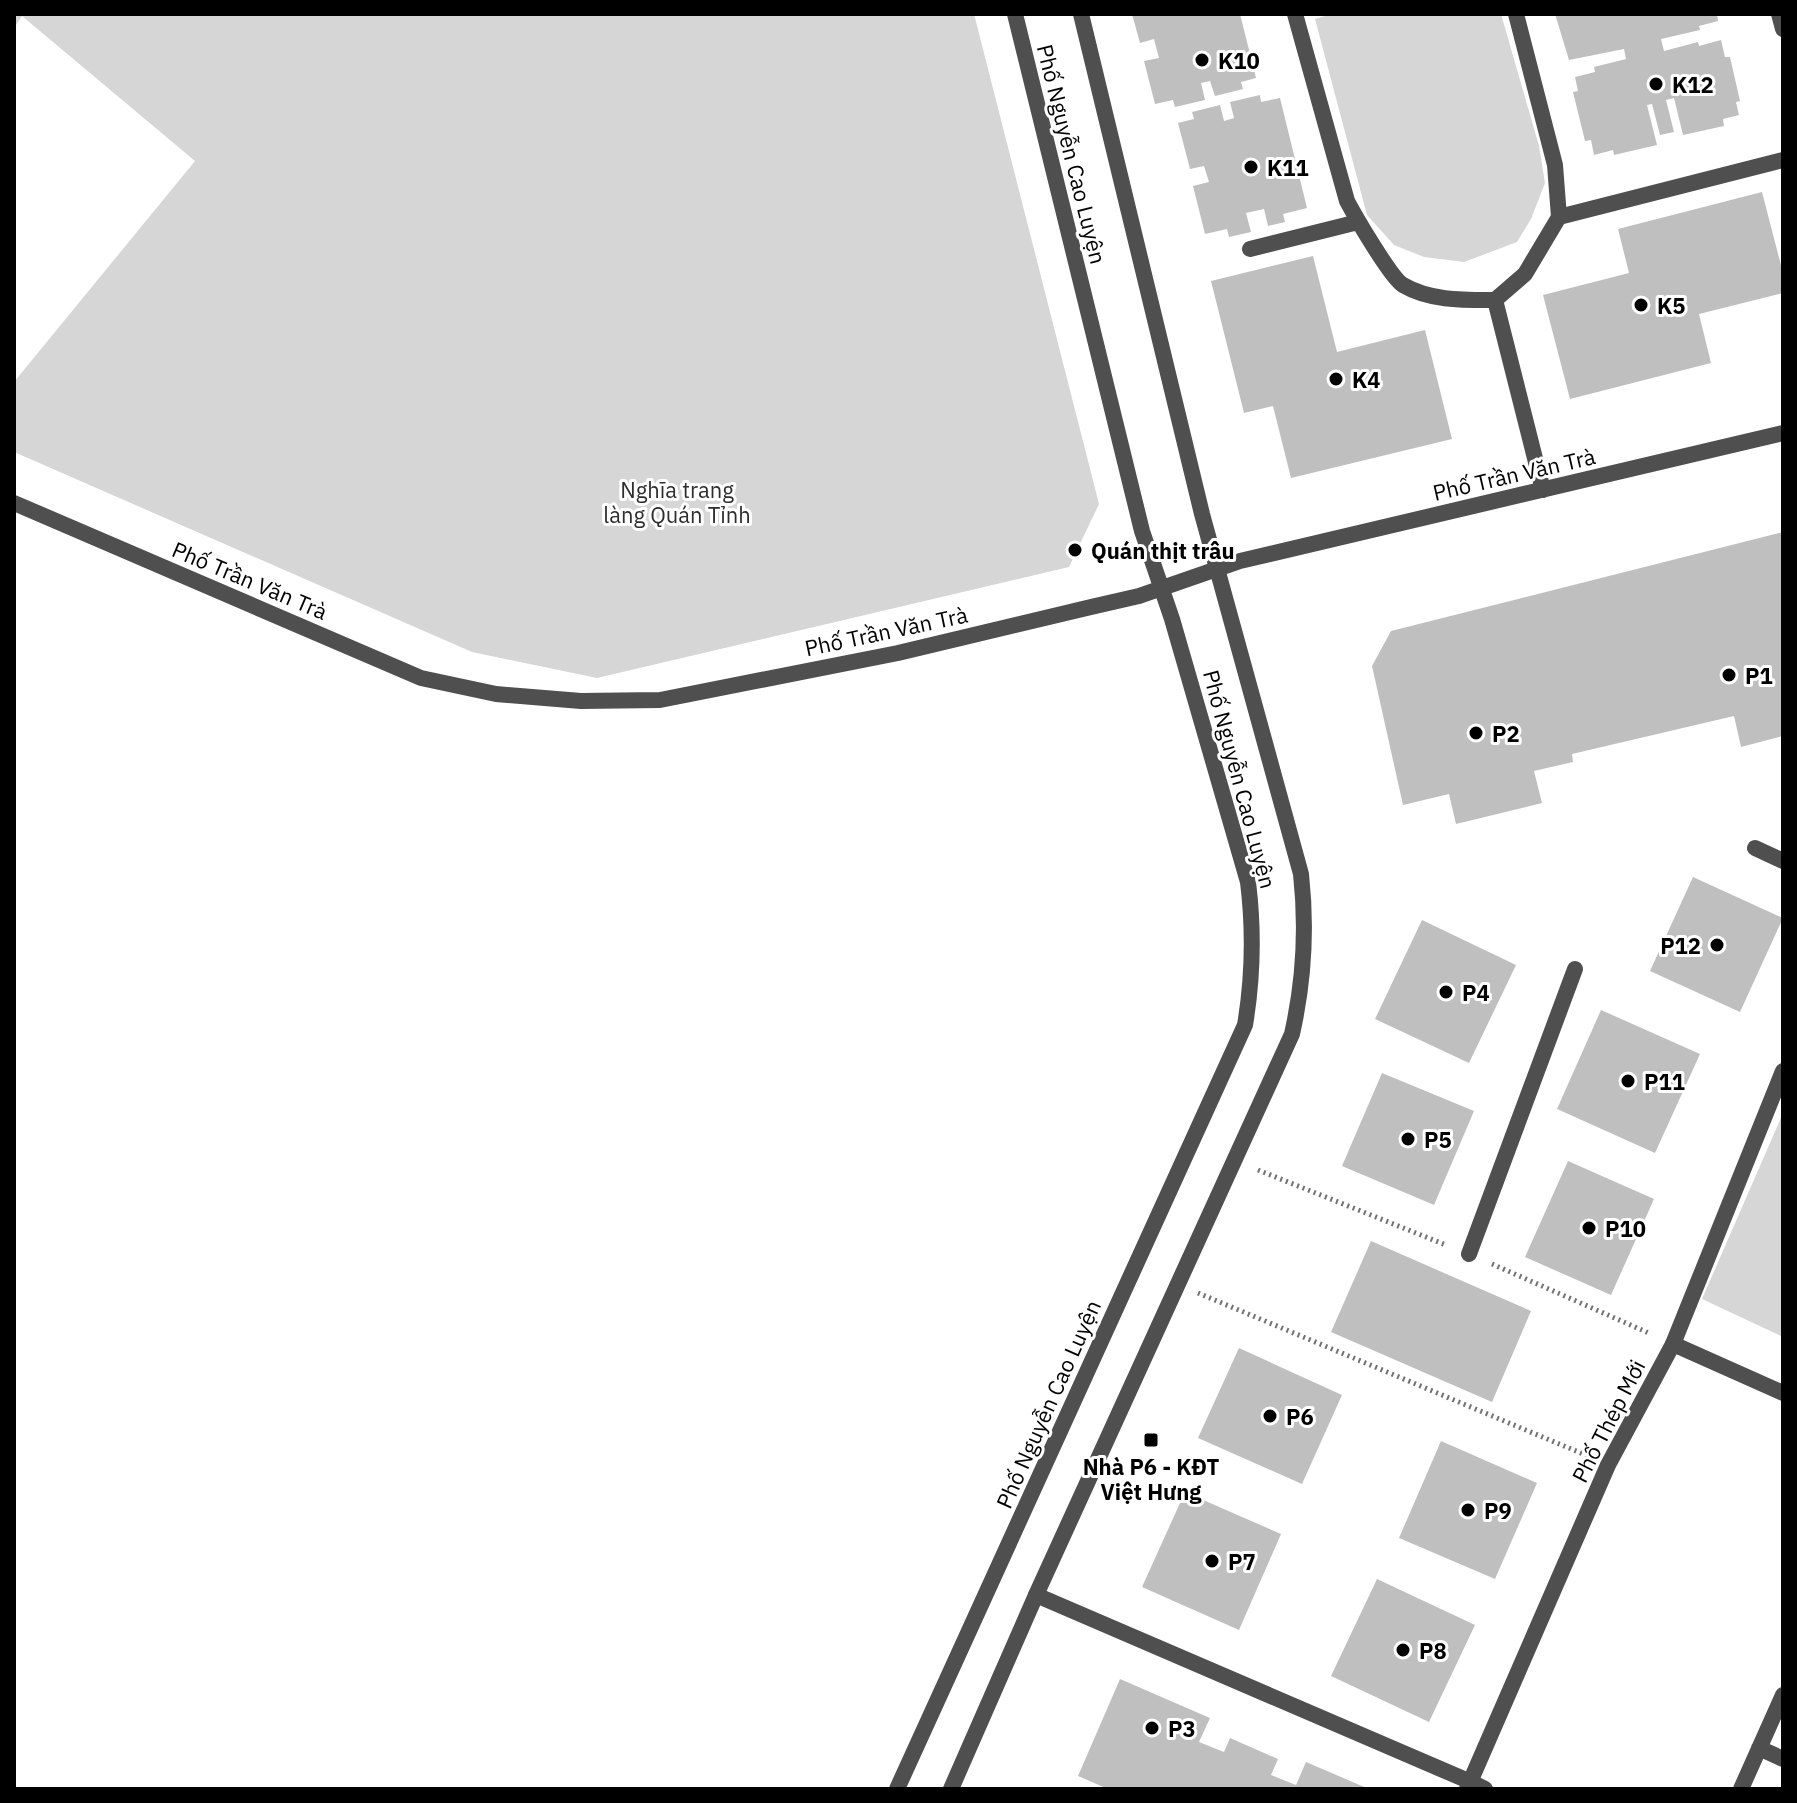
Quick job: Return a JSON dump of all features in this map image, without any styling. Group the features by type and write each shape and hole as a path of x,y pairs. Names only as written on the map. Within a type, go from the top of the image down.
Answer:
{"street":[{"name":"Phố Nguyễn Cao Luyện","path":"897,1789 1245,1025 1251,989 1253,918 1248,882 1162,588 1142,531 1015,14"},
{"name":"Phố Nguyễn Cao Luyện","path":"951,1789 1292,1034 1304,960 1306,917 1301,874 1202,514 1081,14"},
{"path":"1295,14 1347,201 1358,222 1401,284 1447,300 1495,300 1525,274 1559,217 1555,165 1516,14"},
{"path":"1779,14 1783,29"},
{"path":"1559,217 1783,160"},
{"path":"1250,249 1358,222"},
{"path":"1495,300 1543,490"},
{"name":"Phố Trần Văn Trà","path":"14,503 421,678 496,694 581,701 660,700 898,653 1162,588 1240,561 1783,433"},
{"path":"1755,848 1783,861"},
{"path":"1469,1254 1575,969"},
{"name":"Phố Thép Mới","path":"1474,1787 1608,1465 1673,1344 1783,1071"},
{"path":"1673,1344 1783,1393"},
{"path":"1036,1595 1474,1787"},
{"path":"1741,1789 1783,1695"},
{"path":"1759,1748 1783,1759"}],"path":[{"path":"1179,1285 1608,1465"}],"green space":[{"name":"Nghĩa trang làng Quán Tỉnh","path":"14,14 974,14 1099,504 1069,567 597,678 472,652 14,452 14,382 195,161 22,16 14,28"},
{"path":"1332,14 1501,14 1539,146 1545,183 1531,219 1517,242 1464,262 1424,257 1394,245 1367,215 1315,19"},
{"path":"1783,1113 1783,1337 1702,1299"}],"building":[{"name":"K10","path":"1132,14 1240,14 1256,78 1241,82 1243,89 1215,96 1210,81 1201,83 1205,100 1175,107 1173,100 1155,104 1144,61 1159,58 1154,39 1140,43"},
{"name":"K12","path":"1555,14 1717,14 1718,21 1699,26 1700,30 1661,39 1664,51 1721,40 1725,57 1730,57 1740,101 1736,102 1739,115 1723,119 1724,126 1683,135 1674,98 1666,100 1674,132 1660,135 1652,104 1647,105 1657,145 1614,155 1613,150 1594,155 1591,140 1585,141 1573,92 1578,91 1575,77 1595,72 1594,67 1626,59 1624,49 1569,60"},
{"name":"K11","path":"1260,95 1261,102 1280,98 1307,208 1283,214 1285,222 1268,226 1264,209 1246,213 1251,232 1229,237 1227,229 1205,234 1193,186 1209,182 1204,166 1190,169 1178,123 1194,119 1192,112 1220,105 1224,121 1234,118 1230,102"},
{"name":"K5","path":"1762,192 1783,273 1783,293 1699,314 1711,363 1570,399 1543,295 1629,273 1618,229"},
{"name":"K4","path":"1313,256 1337,352 1425,330 1452,439 1291,478 1273,406 1244,413 1211,281"},
{"path":"1783,532 1783,736 1741,747 1734,716 1572,754 1573,762 1534,771 1542,803 1456,824 1449,794 1403,805 1372,666 1391,631"},
{"name":"P12","path":"1693,877 1783,918 1740,1012 1650,971"},
{"name":"P4","path":"1422,920 1516,965 1469,1063 1375,1019"},
{"name":"P11","path":"1601,1010 1700,1054 1655,1153 1557,1109"},
{"name":"P5","path":"1382,1073 1474,1111 1434,1205 1342,1166"},
{"name":"P10","path":"1568,1161 1654,1199 1611,1295 1525,1257"},
{"path":"1371,1241 1531,1311 1492,1402 1331,1332"},
{"name":"P6","path":"1239,1348 1342,1395 1302,1484 1198,1438"},
{"name":"P9","path":"1441,1441 1537,1483 1495,1579 1399,1538"},
{"name":"P7","path":"1185,1492 1281,1534 1239,1630 1142,1587"},
{"name":"P8","path":"1377,1579 1475,1625 1429,1722 1331,1676"},
{"name":"P3","path":"1120,1679 1210,1718 1199,1742 1224,1752 1230,1738 1278,1759 1271,1775 1296,1785 1306,1762 1369,1789 1108,1789 1078,1776"}],"place":[{"name":"K10","path":"1202,60"},
{"name":"K12","path":"1656,84"},
{"name":"K11","path":"1251,167"},
{"name":"K5","path":"1641,305"},
{"name":"K4","path":"1336,379"},
{"name":"Quán thịt trâu","path":"1075,550"},
{"name":"P1","path":"1729,675"},
{"name":"P2","path":"1476,733"},
{"name":"P12","path":"1717,945"},
{"name":"P4","path":"1446,992"},
{"name":"P11","path":"1628,1081"},
{"name":"P5","path":"1408,1139"},
{"name":"P10","path":"1589,1228"},
{"name":"P6","path":"1270,1416"},
{"name":"Nhà P6 - KĐT Việt Hưng","path":"1151,1440"},
{"name":"P9","path":"1468,1510"},
{"name":"P7","path":"1212,1561"},
{"name":"P8","path":"1403,1650"},
{"name":"P3","path":"1152,1728"}]}
